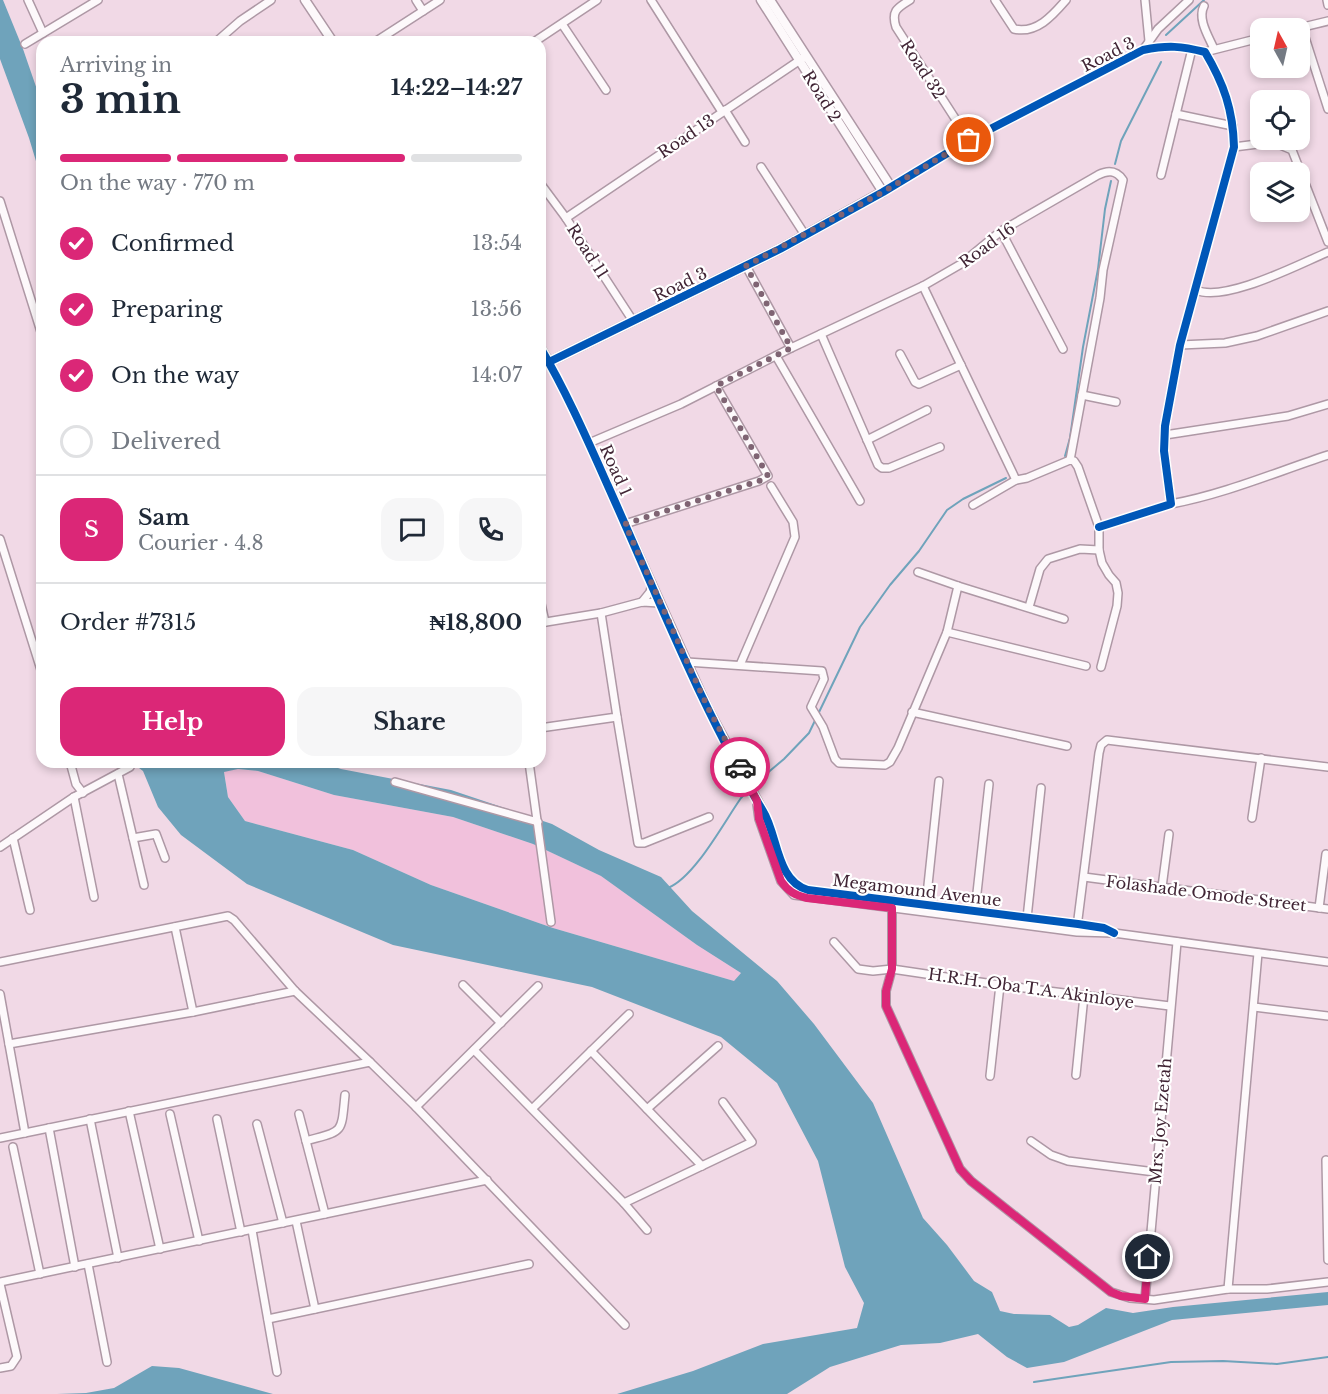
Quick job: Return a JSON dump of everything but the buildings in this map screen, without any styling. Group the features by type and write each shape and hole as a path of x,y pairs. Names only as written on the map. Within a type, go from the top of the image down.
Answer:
{"street":[{"path":"28,0 43,33"},
{"path":"38,36 98,0"},
{"path":"224,36 240,21 271,0"},
{"path":"305,0 329,36"},
{"path":"416,0 423,11"},
{"path":"384,36 440,0"},
{"path":"543,36 597,0"},
{"path":"651,0 745,142"},
{"name":"Road 2","path":"761,0 803,58"},
{"name":"Road 2","path":"770,0 803,58 887,189"},
{"name":"Road 32","path":"910,0 895,11 893,17 896,27 969,140"},
{"path":"995,0 1014,29 1024,31 1049,20 1066,0"},
{"path":"1145,0 1149,41"},
{"path":"1143,50 1158,29 1189,0"},
{"path":"1327,0 1328,5"},
{"path":"1204,6 1201,12 1202,20 1214,49"},
{"path":"1310,26 1328,21"},
{"path":"562,24 606,90"},
{"path":"25,44 36,37"},
{"path":"1171,504 1164,451 1180,345 1233,147 1230,110 1219,76 1205,52 1250,40"},
{"name":"Road 3","path":"549,362 746,266 887,189 969,140 1143,50 1186,47 1205,52"},
{"path":"1161,175 1192,49"},
{"path":"1310,57 1328,109"},
{"name":"Road 13","path":"566,218 803,58"},
{"path":"1176,114 1233,126"},
{"path":"1233,147 1274,142 1292,150 1328,242"},
{"path":"761,167 805,235"},
{"name":"Road 16","path":"589,443 653,418 791,348 923,286 961,264 1001,231 1098,175 1113,171 1123,180 1102,270 1100,298 1070,460"},
{"name":"Road 11","path":"546,191 633,321"},
{"path":"0,201 36,316"},
{"path":"1001,231 1063,349"},
{"path":"1196,290 1216,293 1246,286 1328,252"},
{"path":"746,266 791,348"},
{"path":"923,286 1016,480"},
{"path":"1180,345 1225,343 1257,336 1328,311"},
{"path":"821,334 878,465 882,468 889,468 940,447"},
{"path":"900,354 919,384 961,365"},
{"path":"776,356 860,501"},
{"name":"Road 1","path":"546,357 589,443 687,662 756,798 762,816"},
{"path":"625,524 759,481 768,476 716,386"},
{"path":"1082,395 1116,402"},
{"path":"1165,435 1288,416 1328,404"},
{"path":"867,440 927,410"},
{"path":"1099,527 1257,480 1328,455"},
{"path":"973,505 1016,480 1074,460 1099,527 1099,550 1106,570 1116,583 1118,593 1117,606 1101,667"},
{"path":"740,665 795,537 793,522 771,486"},
{"path":"0,539 36,654"},
{"path":"1029,607 1040,569 1048,559 1080,549 1099,550"},
{"path":"918,572 1064,619"},
{"path":"642,602 650,592 652,584"},
{"path":"687,662 822,671 824,679 812,703 812,709 820,721 835,759 839,763 880,766 890,762 894,756 947,632 958,586"},
{"path":"546,622 601,613 642,602 660,603"},
{"path":"601,613 638,843 644,843 709,817"},
{"path":"947,632 1086,666"},
{"path":"912,712 1067,746"},
{"path":"546,727 617,717"},
{"path":"1077,928 1099,753 1101,745 1107,740 1328,767"},
{"path":"1252,818 1261,758"},
{"path":"72,768 76,784 83,793"},
{"path":"0,847 74,797 128,768"},
{"path":"530,768 550,922"},
{"path":"118,774 144,885"},
{"path":"926,904 939,781"},
{"path":"395,782 538,822"},
{"path":"975,911 989,784"},
{"path":"1027,918 1041,788"},
{"path":"74,797 94,897"},
{"name":"Megamound Avenue","path":"762,816 784,869 792,883 798,888 892,904 1077,928 1104,928 1113,933 1328,962"},
{"path":"133,838 156,834 165,858"},
{"path":"1162,887 1169,834"},
{"path":"13,838 30,910"},
{"path":"1319,908 1326,854"},
{"name":"Folashade Omode Street","path":"1084,877 1328,909"},
{"path":"892,904 892,969 886,991 886,1006 960,1169 971,1181 1111,1292 1121,1296 1154,1300 1228,1290 1328,1282"},
{"name":"Megamound Avenue","path":"892,904 926,904 1027,918 1077,928"},
{"path":"0,962 221,917 232,918 295,991 416,1107 625,1325"},
{"path":"175,927 193,1012"},
{"name":"H.R.H. Oba T.A. Akinloye","path":"834,942 858,969 873,971 892,969 1000,986 1170,1006"},
{"name":"Mrs. Joy Ezetah","path":"1145,1299 1177,942"},
{"path":"1228,1290 1258,953"},
{"path":"463,985 501,1023"},
{"path":"416,1107 538,986"},
{"path":"990,1076 1000,986"},
{"path":"9,1044 193,1012 295,991"},
{"path":"0,994 26,1133"},
{"path":"1076,1075 1084,996"},
{"path":"1254,1007 1328,1016"},
{"path":"533,1108 629,1014"},
{"path":"647,1109 718,1046"},
{"path":"474,1050 533,1108 647,1230"},
{"path":"591,1051 702,1166"},
{"path":"0,1138 370,1062"},
{"path":"306,1141 340,1129 345,1095"},
{"path":"624,1203 752,1143 723,1102"},
{"path":"129,1111 160,1249"},
{"path":"170,1114 199,1241"},
{"path":"299,1114 325,1214"},
{"path":"90,1119 118,1258"},
{"path":"217,1119 242,1232"},
{"path":"257,1124 283,1223"},
{"path":"48,1128 75,1267"},
{"path":"1031,1141 1051,1155 1068,1161 1155,1172"},
{"path":"14,1147 40,1274"},
{"path":"1326,1160 1328,1260"},
{"path":"0,1368 11,1366 17,1357 0,1283 487,1180"},
{"path":"296,1221 315,1309"},
{"path":"252,1230 277,1372"},
{"path":"88,1264 107,1362"},
{"path":"268,1319 529,1264"}],"shaded area":[{"path":"238,769 258,771 334,795 453,817 533,844 601,876 697,945 741,973 734,981 553,928 431,885 353,850 245,821 228,797 224,771"}],"water":[{"path":"0,0 3,0 36,87 36,161 29,138 0,59"},
{"path":"139,768 338,768 451,790 552,824 599,850 661,877 692,911 777,981 814,1024 873,1103 923,1218 974,1281 992,1292 1000,1311 1014,1314 1050,1315 1069,1327 1078,1325 1106,1308 1133,1313 1328,1292 1328,1305 1172,1320 1064,1362 1027,1368 1007,1357 978,1334 940,1343 901,1345 830,1367 787,1394 617,1394 693,1371 763,1344 857,1328 864,1303 845,1267 818,1161 777,1083 721,1037 592,987 393,945 247,884 181,835 158,807 143,771","holes":["238,769 258,771 334,795 453,817 533,844 601,876 697,945 741,973 734,981 553,928 431,885 353,850 245,821 228,797 224,772"]},
{"path":"152,1366 179,1368 273,1394 57,1394 86,1393 114,1388"}],"waterway":[{"path":"1166,35 1204,0"},
{"path":"1115,164 1121,141 1161,62"},
{"path":"1065,456 1070,438 1111,181"},
{"path":"753,785 784,759 809,733 860,627 890,585 919,551 947,510 963,499 1006,478"},
{"path":"668,888 678,882 698,861 749,789"},
{"path":"1034,1382 1171,1362 1223,1361 1277,1364 1328,1357"}],"cycle path":[{"path":"549,362 780,249 883,192 969,140 1143,50 1174,47 1205,52 1226,98 1232,121 1234,147 1180,345 1165,426 1164,451 1171,504 1099,527"},
{"path":"546,358 584,433 700,692 768,821 784,867 797,885 808,890 1078,924 1104,928 1114,933"}],"way so far":[{"path":"740,767 708,708 625,524 759,481 768,476 716,386 791,348 746,266 883,192 969,140"}],"route":[{"path":"740,767 757,801 759,819 786,889 794,895 807,898 892,908 892,969 886,991 886,1006 960,1169 971,1181 1111,1292 1130,1298 1145,1299 1148,1257"}]}
